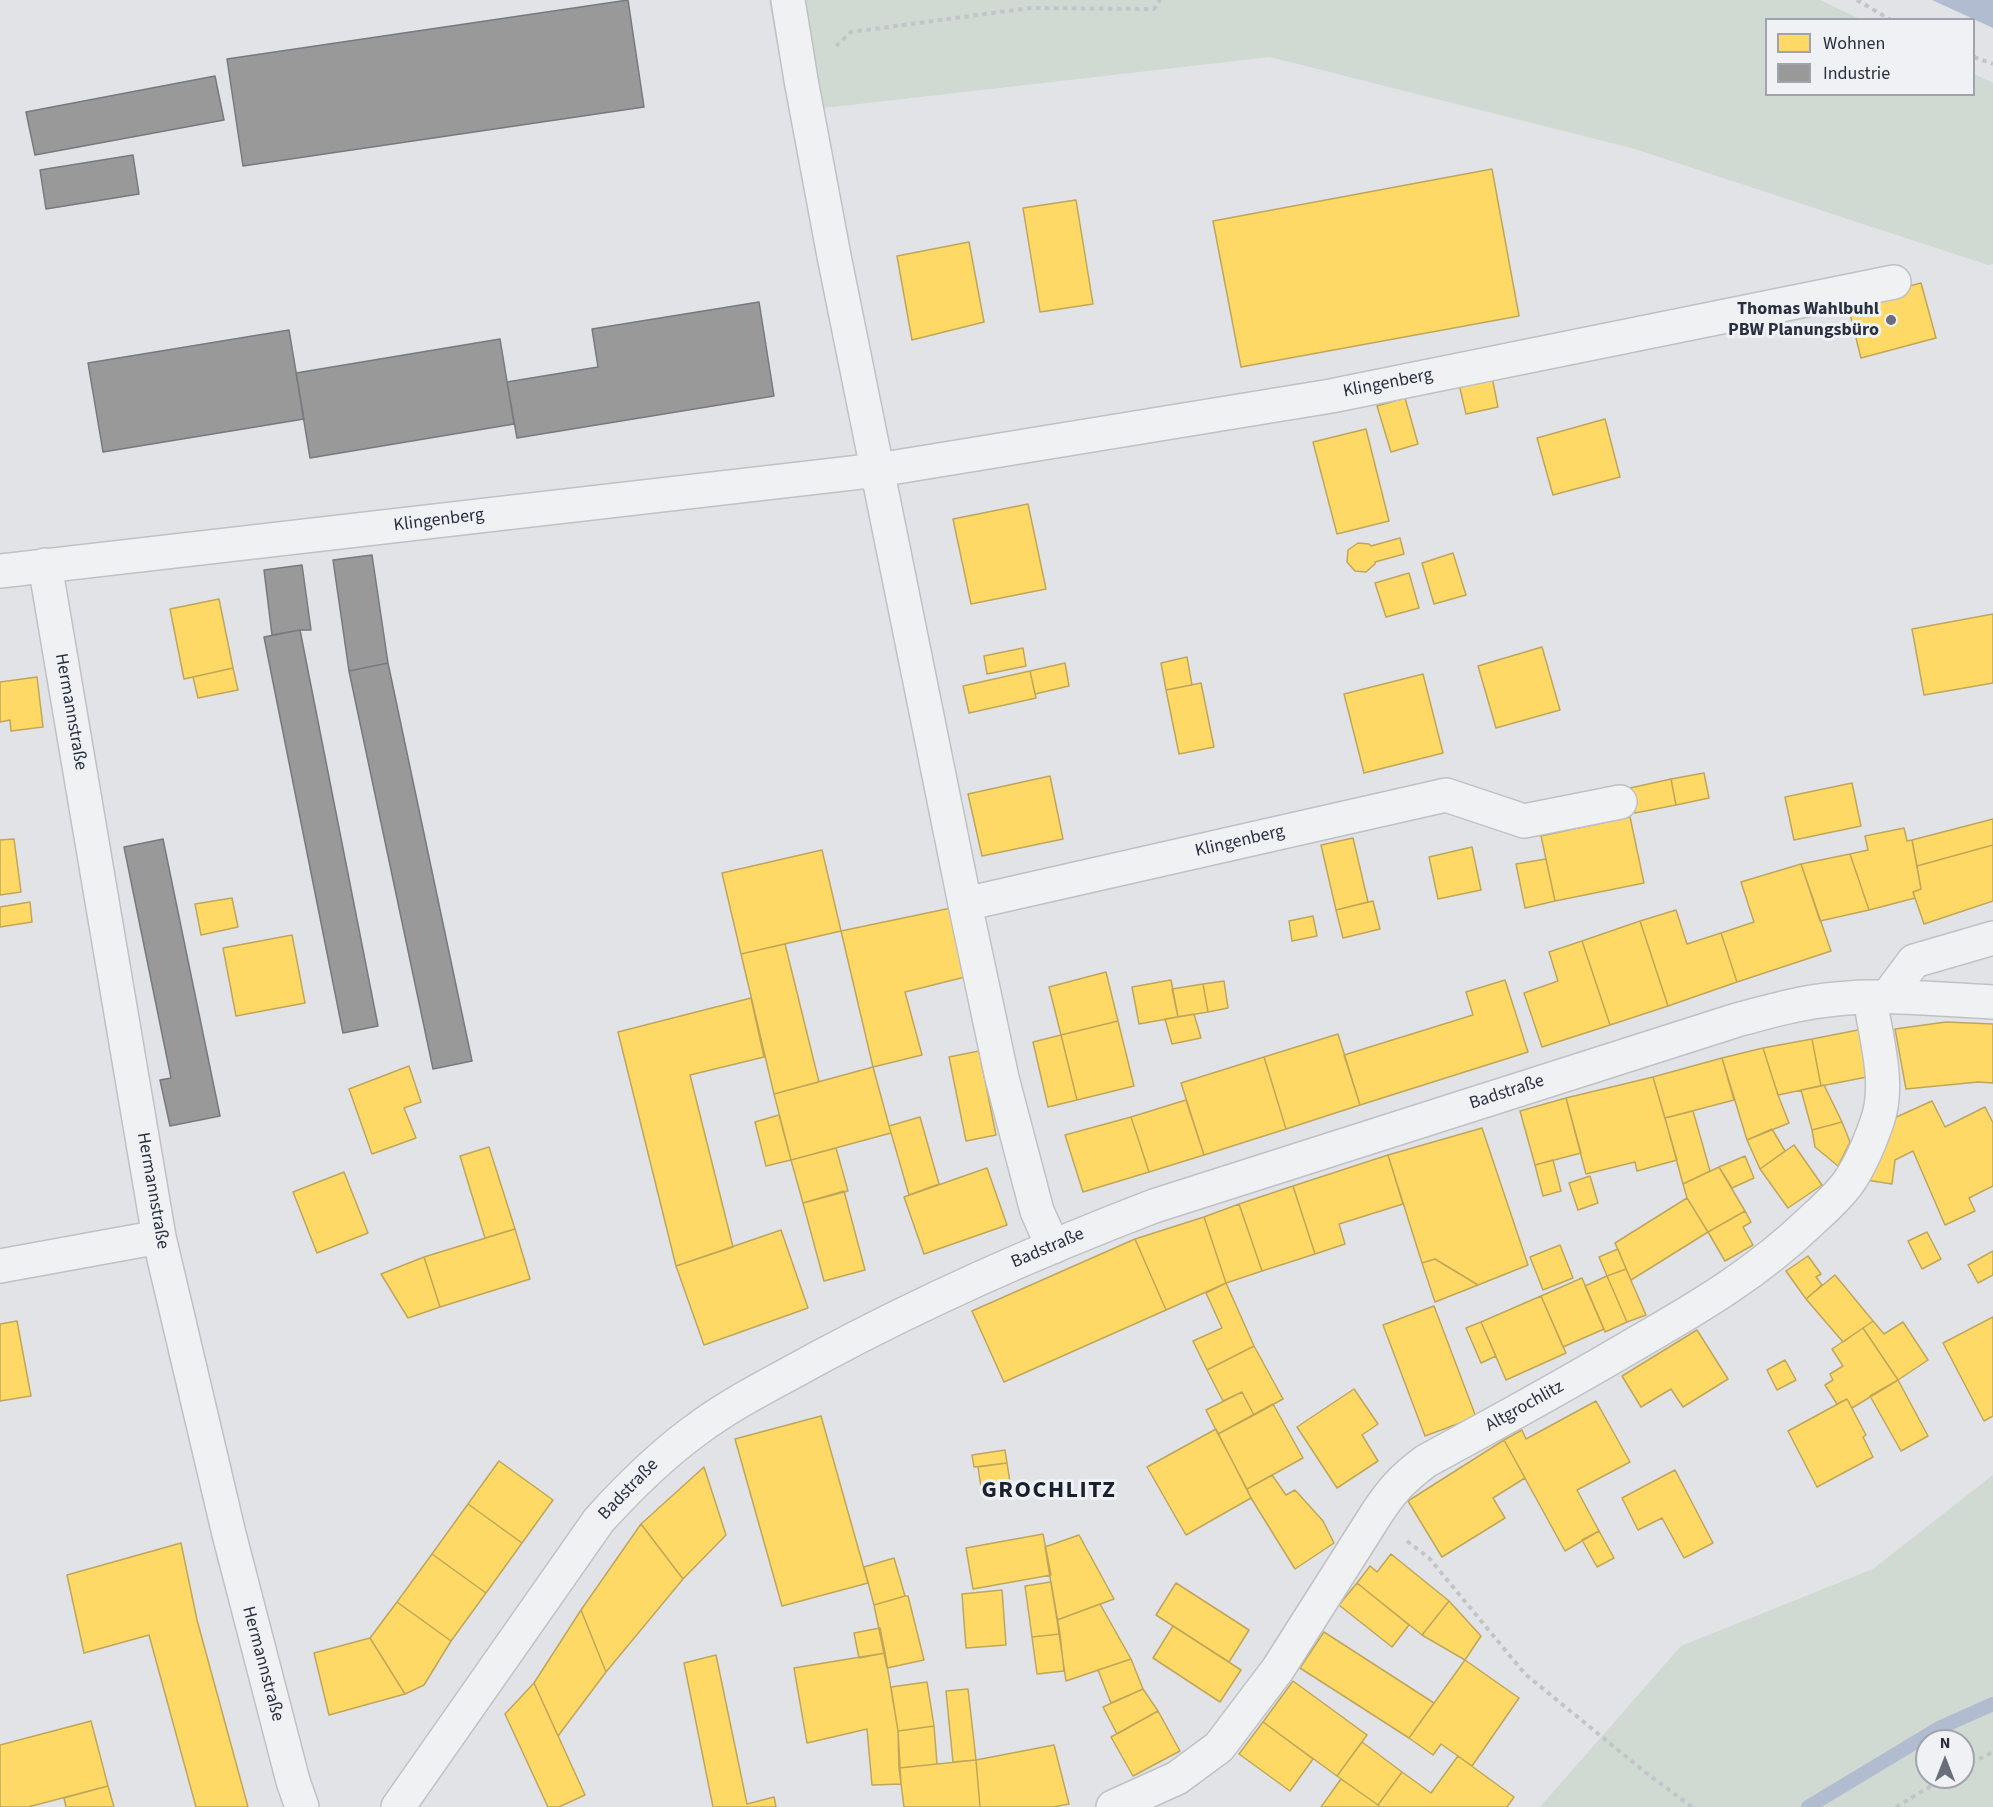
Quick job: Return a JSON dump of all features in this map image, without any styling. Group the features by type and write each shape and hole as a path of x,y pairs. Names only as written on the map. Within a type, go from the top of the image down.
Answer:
{"street":[{"path":"788,0 801,80 964,904 1002,1078 1037,1211 1053,1247"},
{"name":"Klingenberg","path":"0,571 878,470 1330,396 1894,282"},
{"name":"Hermannstraße","path":"45,565 159,1237 229,1534 293,1781 302,1807"},
{"name":"Klingenberg","path":"964,904 1446,795 1524,821 1620,802"},
{"path":"1878,997 1914,961 1993,938"},
{"name":"Badstraße","path":"398,1807 599,1520 630,1486 663,1455 725,1410 886,1322 971,1282 1111,1222 1187,1195 1737,1020 1811,1002 1878,997 1993,1002"},
{"name":"Altgrochlitz","path":"1113,1807 1177,1778 1219,1747 1278,1669 1390,1493 1405,1477 1426,1461 1570,1382 1747,1276 1795,1237 1832,1202 1848,1183 1878,1121 1883,1082 1878,997"},
{"path":"0,1266 159,1237"}],"path":[{"path":"801,80 852,32 1030,8 1154,9 1160,0"},
{"path":"1857,0 1888,18"},
{"path":"1975,57 1993,64"},
{"path":"1375,1516 1429,1558 1525,1674 1692,1807"},
{"path":"1975,1761 1993,1752"},
{"path":"1896,1807 1926,1789"}],"shaded area":[{"path":"769,0 1820,0 1858,18 1765,18 1765,96 1975,96 1975,74 1993,83 1993,264 1988,265 1635,149 1270,57 789,112"},
{"path":"1993,1475 1993,1807 1540,1807 1681,1646 1873,1569"}],"water":[{"path":"1932,0 1993,0 1993,28"}],"building: Wohnen":[{"path":"1492,169 1519,316 1241,367 1213,221"},
{"path":"1076,200 1093,304 1040,312 1023,208"},
{"path":"969,242 984,322 912,340 897,256"},
{"name":"Thomas Wahlbuhl PBW Planungsbüro","path":"1921,283 1936,338 1861,358 1847,302"},
{"path":"1492,377 1498,407 1466,414 1459,384"},
{"path":"1405,398 1418,444 1391,452 1377,406"},
{"path":"1605,419 1620,477 1553,495 1537,438"},
{"path":"1366,429 1389,521 1337,534 1313,442"},
{"path":"1028,504 1046,589 971,604 953,519"},
{"path":"1400,538 1404,554 1375,562 1366,572 1355,571 1347,562 1348,550 1358,543 1371,546"},
{"path":"1453,553 1466,595 1434,604 1422,563"},
{"path":"1409,573 1419,608 1386,617 1375,583"},
{"path":"219,599 233,668 184,679 170,609"},
{"path":"1993,614 1993,683 1924,695 1912,629"},
{"path":"1542,647 1560,710 1496,728 1478,666"},
{"path":"1023,648 1026,666 987,674 984,656"},
{"path":"1187,657 1192,685 1166,690 1161,663"},
{"path":"1065,663 1069,686 1035,694 1030,671"},
{"path":"233,668 238,690 198,698 193,677"},
{"path":"1030,671 1036,698 969,713 963,686"},
{"path":"1423,674 1443,753 1364,773 1344,694"},
{"path":"37,677 43,727 11,731 10,720 0,722 0,682"},
{"path":"1201,683 1214,747 1179,754 1166,690"},
{"path":"1704,773 1709,798 1676,805 1671,779"},
{"path":"1050,776 1063,839 982,856 968,794"},
{"path":"1671,779 1676,805 1635,813 1630,788"},
{"path":"1852,783 1861,826 1794,840 1785,797"},
{"path":"1630,817 1644,883 1555,901 1541,836"},
{"path":"1993,819 1993,845 1917,866 1912,840"},
{"path":"1904,828 1907,841 1912,840 1921,889 1913,892 1915,898 1869,910 1850,854 1868,850 1865,836"},
{"path":"1353,838 1368,902 1336,910 1321,845"},
{"path":"14,839 21,892 0,895 0,840"},
{"path":"1993,845 1993,901 1924,924 1913,892 1921,889 1917,866"},
{"path":"1472,847 1481,890 1438,899 1429,857"},
{"path":"822,850 841,931 741,954 722,873"},
{"path":"1850,854 1869,910 1820,921 1801,864"},
{"path":"1546,859 1555,901 1525,908 1516,864"},
{"path":"1801,864 1831,951 1737,982 1721,933 1754,922 1741,882"},
{"path":"232,898 238,927 201,935 195,904"},
{"path":"1373,901 1380,929 1343,938 1336,910"},
{"path":"30,902 32,922 0,927 0,907"},
{"path":"951,908 965,977 905,992 922,1055 873,1067 841,931"},
{"path":"1676,910 1687,944 1721,933 1737,982 1668,1006 1640,921"},
{"path":"1313,916 1317,936 1292,941 1289,921"},
{"path":"1640,921 1668,1006 1610,1025 1582,941"},
{"path":"292,935 305,1003 236,1016 223,948"},
{"path":"1582,941 1610,1025 1542,1047 1524,993 1558,981 1549,952"},
{"path":"785,944 819,1082 774,1094 741,954"},
{"path":"1106,972 1118,1021 1061,1035 1049,987"},
{"path":"1171,980 1178,1017 1139,1024 1132,987"},
{"path":"1505,980 1528,1052 1360,1105 1344,1055 1473,1015 1466,992"},
{"path":"1224,981 1228,1008 1208,1012 1203,984"},
{"path":"1203,984 1208,1012 1178,1017 1172,989"},
{"path":"751,998 764,1057 690,1075 733,1247 676,1266 618,1032"},
{"path":"1194,1014 1201,1038 1172,1044 1165,1019"},
{"path":"1118,1021 1134,1086 1077,1100 1061,1035"},
{"path":"1946,1022 1993,1024 1993,1083 1978,1082 1906,1089 1895,1029"},
{"path":"1863,1029 1872,1076 1821,1086 1812,1039"},
{"path":"1338,1034 1360,1105 1286,1129 1264,1057"},
{"path":"1061,1035 1077,1100 1048,1107 1033,1042"},
{"path":"1812,1039 1821,1086 1778,1095 1763,1048"},
{"path":"1763,1048 1789,1123 1747,1140 1722,1058"},
{"path":"979,1051 996,1135 966,1141 949,1057"},
{"path":"1264,1057 1286,1129 1204,1155 1181,1083"},
{"path":"1722,1058 1734,1100 1665,1118 1653,1077"},
{"path":"409,1066 421,1102 404,1108 416,1138 372,1154 349,1089"},
{"path":"873,1067 891,1133 791,1160 774,1094"},
{"path":"1653,1077 1677,1160 1637,1171 1635,1162 1586,1174 1566,1098"},
{"path":"1824,1085 1842,1122 1812,1130 1801,1090"},
{"path":"1566,1098 1581,1153 1535,1165 1520,1111"},
{"path":"1186,1100 1204,1155 1149,1172 1131,1117"},
{"path":"1932,1101 1945,1127 1985,1107 1993,1123 1993,1186 1969,1198 1975,1211 1945,1225 1913,1151 1895,1160 1892,1184 1866,1180 1892,1119"},
{"path":"1693,1111 1710,1171 1683,1184 1665,1118"},
{"path":"779,1115 791,1160 766,1166 755,1122"},
{"path":"920,1117 939,1184 909,1195 889,1126"},
{"path":"1131,1117 1149,1172 1083,1192 1065,1135"},
{"path":"1842,1122 1850,1142 1838,1166 1815,1147 1812,1130"},
{"path":"1482,1128 1528,1265 1478,1285 1435,1259 1422,1263 1388,1155"},
{"path":"1772,1129 1785,1151 1760,1169 1747,1140"},
{"path":"1794,1145 1822,1185 1788,1208 1760,1169"},
{"path":"489,1147 515,1229 485,1238 460,1156"},
{"path":"836,1148 848,1191 803,1203 791,1160"},
{"path":"1388,1155 1403,1204 1339,1224 1345,1244 1315,1254 1293,1186"},
{"path":"1745,1156 1754,1178 1732,1188 1719,1167"},
{"path":"1553,1160 1561,1191 1543,1196 1535,1165"},
{"path":"1719,1167 1745,1211 1708,1232 1687,1198 1683,1184"},
{"path":"987,1168 1007,1225 924,1254 904,1197"},
{"path":"344,1172 368,1233 317,1253 293,1192"},
{"path":"1590,1176 1598,1203 1578,1210 1569,1183"},
{"path":"1293,1186 1315,1254 1262,1271 1239,1204"},
{"path":"844,1191 865,1270 824,1281 803,1203"},
{"path":"1687,1198 1708,1232 1631,1280 1615,1243"},
{"path":"1239,1204 1262,1271 1226,1283 1204,1217"},
{"path":"1745,1211 1751,1222 1743,1227 1753,1245 1725,1261 1708,1232"},
{"path":"1204,1217 1226,1283 1166,1310 1135,1239"},
{"path":"515,1229 530,1279 440,1307 424,1257"},
{"path":"781,1230 808,1308 704,1345 676,1266"},
{"path":"1927,1232 1941,1259 1922,1269 1908,1241"},
{"path":"1135,1239 1166,1310 1004,1382 972,1311"},
{"path":"1560,1245 1573,1278 1543,1290 1530,1257"},
{"path":"1618,1249 1626,1269 1607,1276 1599,1257"},
{"path":"1993,1251 1993,1275 1978,1283 1968,1265"},
{"path":"1808,1256 1821,1274 1816,1277 1822,1285 1806,1299 1786,1271"},
{"path":"424,1257 440,1307 408,1318 381,1274"},
{"path":"1435,1259 1478,1285 1435,1302 1422,1263"},
{"path":"1626,1269 1646,1315 1627,1322 1607,1276"},
{"path":"1835,1275 1873,1321 1843,1342 1806,1299"},
{"path":"1607,1276 1627,1322 1605,1332 1585,1286"},
{"path":"1582,1278 1604,1329 1563,1347 1541,1296"},
{"path":"1226,1283 1254,1346 1207,1370 1193,1341 1222,1328 1206,1293"},
{"path":"1541,1296 1566,1353 1506,1380 1481,1322"},
{"path":"1434,1306 1476,1417 1425,1436 1383,1325"},
{"path":"1993,1317 1993,1416 1984,1421 1943,1343"},
{"path":"17,1321 31,1396 0,1401 0,1324"},
{"path":"1873,1321 1884,1334 1903,1322 1928,1360 1898,1380 1863,1328"},
{"path":"1481,1322 1496,1356 1481,1363 1466,1328"},
{"path":"1863,1328 1898,1380 1852,1408 1847,1399 1837,1404 1825,1385 1833,1380 1830,1374 1843,1366 1832,1349"},
{"path":"1697,1330 1728,1379 1683,1407 1671,1389 1641,1407 1622,1376"},
{"path":"1254,1346 1283,1399 1254,1415 1242,1392 1223,1401 1207,1370"},
{"path":"1785,1360 1796,1380 1777,1390 1767,1370"},
{"path":"1898,1380 1928,1436 1901,1451 1870,1396"},
{"path":"1354,1389 1378,1424 1362,1435 1378,1461 1337,1488 1297,1427"},
{"path":"1242,1392 1254,1415 1218,1434 1206,1410"},
{"path":"1847,1399 1866,1435 1863,1437 1873,1457 1817,1487 1788,1431"},
{"path":"1596,1401 1630,1462 1577,1490 1599,1531 1565,1551 1504,1440 1522,1430 1526,1439"},
{"path":"1273,1404 1303,1458 1247,1489 1218,1434"},
{"path":"821,1416 868,1583 782,1606 735,1439"},
{"path":"1216,1429 1251,1498 1186,1535 1147,1467"},
{"path":"1504,1440 1525,1478 1493,1498 1505,1518 1442,1557 1408,1501"},
{"path":"1005,1450 1007,1463 974,1467 972,1455"},
{"path":"499,1461 553,1500 522,1543 468,1504"},
{"path":"1007,1463 1010,1482 981,1487 978,1467"},
{"path":"704,1467 726,1535 683,1579 641,1524"},
{"path":"1675,1470 1713,1543 1684,1558 1662,1518 1638,1530 1622,1498"},
{"path":"1272,1475 1286,1495 1295,1490 1323,1521 1334,1543 1295,1569 1247,1489"},
{"path":"468,1504 522,1543 486,1593 432,1554"},
{"path":"641,1524 683,1579 606,1672 581,1610"},
{"path":"1599,1531 1614,1558 1597,1567 1582,1540"},
{"path":"1043,1534 1051,1575 973,1589 966,1548"},
{"path":"1079,1535 1114,1599 1057,1620 1045,1547"},
{"path":"181,1543 197,1620 248,1807 196,1807 149,1635 84,1653 67,1575"},
{"path":"432,1554 486,1593 451,1641 397,1602"},
{"path":"1391,1554 1449,1601 1422,1635 1357,1583 1370,1566 1377,1572"},
{"path":"894,1558 905,1596 874,1605 864,1567"},
{"path":"1051,1582 1060,1634 1032,1637 1025,1586"},
{"path":"1176,1583 1249,1630 1229,1662 1156,1615"},
{"path":"1357,1583 1409,1625 1392,1647 1339,1605"},
{"path":"1002,1590 1006,1645 966,1648 962,1594"},
{"path":"908,1596 924,1660 887,1668 874,1605"},
{"path":"1449,1601 1481,1636 1465,1660 1422,1635"},
{"path":"397,1602 451,1641 424,1685 405,1694 370,1638"},
{"path":"1100,1604 1131,1659 1066,1681 1057,1620"},
{"path":"581,1610 606,1672 558,1736 534,1683"},
{"path":"1173,1626 1241,1670 1220,1702 1153,1658"},
{"path":"880,1628 885,1653 859,1658 854,1633"},
{"path":"1324,1632 1434,1703 1409,1738 1300,1668"},
{"path":"1060,1634 1064,1671 1037,1674 1032,1637"},
{"path":"370,1638 405,1694 329,1715 314,1653"},
{"path":"885,1653 898,1731 901,1784 872,1785 867,1729 807,1743 794,1668"},
{"path":"716,1655 747,1804 774,1797 776,1807 713,1807 684,1663"},
{"path":"1131,1659 1143,1689 1111,1703 1098,1670"},
{"path":"1465,1660 1519,1698 1472,1766 1441,1744 1433,1755 1409,1738"},
{"path":"1293,1681 1367,1735 1337,1776 1263,1722"},
{"path":"927,1682 934,1726 898,1731 891,1687"},
{"path":"534,1683 585,1795 559,1807 548,1807 505,1714"},
{"path":"968,1689 976,1760 953,1762 946,1691"},
{"path":"1143,1689 1158,1711 1117,1734 1103,1707"},
{"path":"1158,1711 1180,1751 1133,1776 1111,1737"},
{"path":"91,1721 108,1786 28,1807 0,1807 0,1745"},
{"path":"1263,1722 1313,1759 1290,1791 1239,1754"},
{"path":"934,1726 937,1764 899,1768 898,1731"},
{"path":"1362,1742 1402,1772 1378,1805 1337,1776"},
{"path":"1054,1745 1069,1804 1053,1807 980,1807 976,1760"},
{"path":"1458,1756 1514,1797 1507,1807 1380,1807 1378,1805 1402,1772 1431,1793"},
{"path":"976,1760 980,1807 904,1807 899,1768"},
{"path":"1341,1779 1378,1805 1380,1807 1321,1807"},
{"path":"108,1786 114,1807 66,1807 64,1798"}],"building: Industrie":[{"path":"628,0 644,107 243,166 227,59"},
{"path":"215,76 224,120 35,155 26,112"},
{"path":"133,155 139,194 46,209 40,170"},
{"path":"759,302 774,396 517,438 507,382 598,367 592,329"},
{"path":"289,330 304,419 103,452 88,363"},
{"path":"500,339 514,424 310,458 296,373"},
{"path":"372,555 388,663 349,671 333,560"},
{"path":"302,565 311,630 272,635 264,570"},
{"path":"300,630 378,1026 343,1033 264,637"},
{"path":"388,663 472,1061 433,1069 349,671"},
{"path":"163,839 220,1116 170,1126 160,1080 171,1078 124,847"}],"waterway":[{"path":"1808,1807 1939,1728 1993,1704"}],"place":[{"name":"Thomas Wahlbuhl PBW Planungsbüro","path":"1891,320"}],"district":[{"name":"GROCHLITZ","path":"1049,1492"}]}
